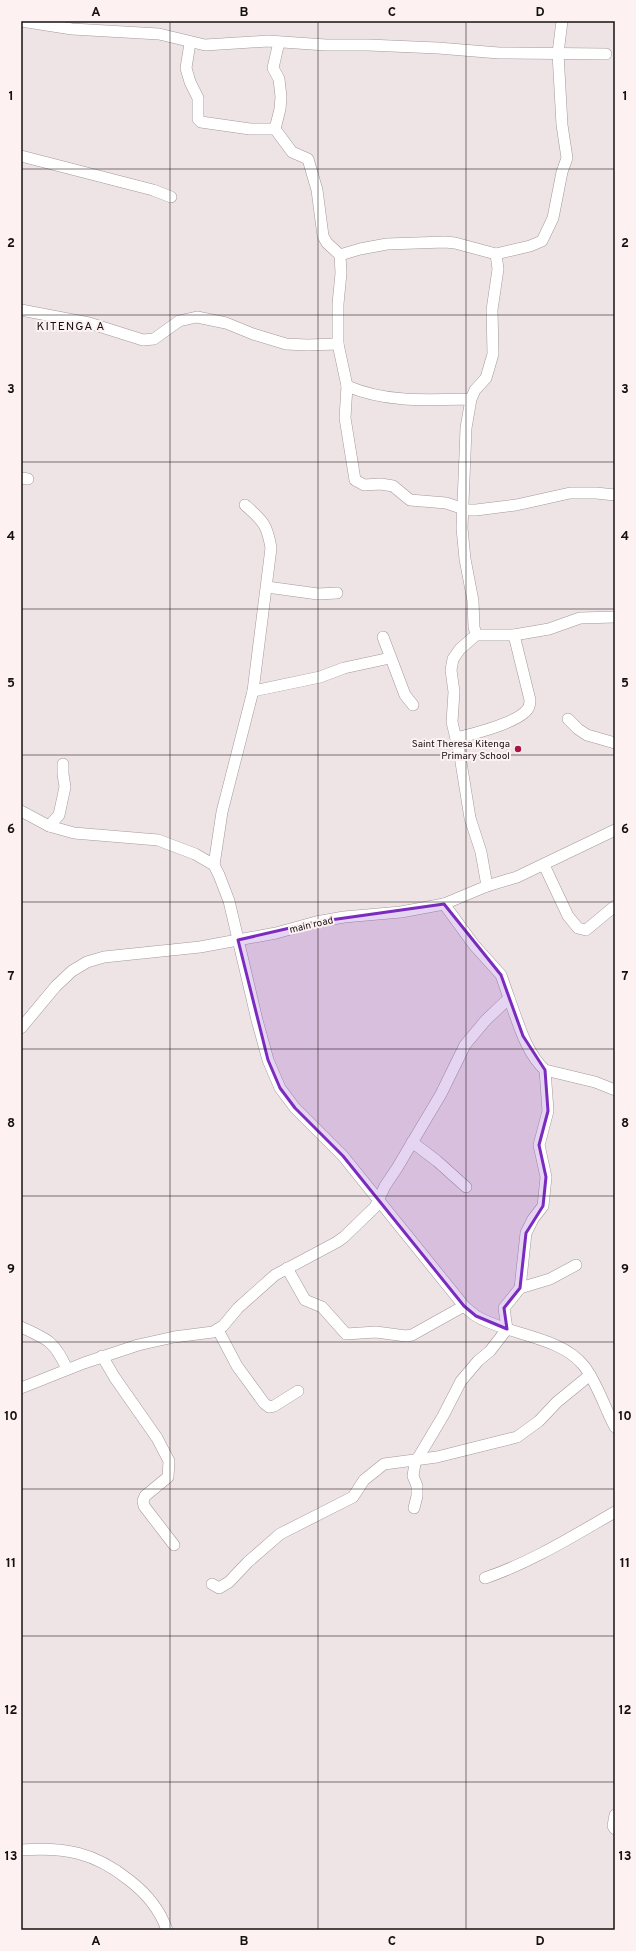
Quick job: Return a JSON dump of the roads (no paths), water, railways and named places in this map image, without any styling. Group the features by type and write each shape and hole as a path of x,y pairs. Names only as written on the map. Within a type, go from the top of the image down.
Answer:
{"street":[{"path":"21,27 22,21 72,29 159,34 190,43 205,45 279,42 326,45 422,47 499,53 606,54"},
{"path":"340,255 360,249 387,244 444,242 455,243 496,254 538,243 545,237 553,218 562,172 567,158 561,111 561,86 558,53 562,21"},
{"path":"275,129 280,109 281,97 279,79 273,68 279,42"},
{"path":"190,43 186,68 190,82 198,98 198,119 206,123 240,128 275,129"},
{"path":"275,129 292,152 308,159 317,190 323,236 327,243 340,255 341,273 338,304 338,344 346,386 345,418 354,476 358,483 387,485 398,488 406,498 410,500 446,503 462,508 476,510 570,493 615,495"},
{"path":"21,156 153,190 171,197"},
{"path":"476,634 474,627 473,601 465,559 462,508 466,428 471,398 475,390 486,378 493,354 492,310 498,269 496,254"},
{"path":"21,310 76,320 143,340 154,339 179,321 197,317 226,323 253,334 286,344 307,346 338,344"},
{"path":"346,386 359,391 395,399 423,400 471,398"},
{"path":"214,865 223,806 253,691 271,548 268,530 262,520 245,505"},
{"path":"267,587 278,587 318,594 337,593"},
{"path":"487,886 482,852 470,818 452,722 454,692 451,670 453,659 460,649 476,634 514,635 549,629 580,618 615,617"},
{"path":"456,738 497,726 519,717 527,711 530,700 514,635"},
{"path":"383,637 405,695 413,705"},
{"path":"253,691 320,677 344,668 390,658"},
{"path":"568,720 587,735 615,743"},
{"path":"49,826 59,815 65,787 63,764"},
{"path":"21,811 49,826 74,833 158,840 195,854 214,865 229,901 266,1054 280,1088 295,1108 343,1156 464,1306 476,1316 562,1349 584,1365 615,1427"},
{"name":"main road","path":"21,1028 56,986 72,971 87,962 104,957 164,952 238,940 276,933 323,921 401,912 444,904 487,886 517,877 615,830"},
{"path":"544,865 568,916 578,928 586,930 615,906"},
{"path":"444,904 474,945 501,975 524,1036 539,1065 545,1070 595,1082 615,1090"},
{"path":"21,1388 102,1356 174,1336 207,1334 218,1330 266,1281 287,1268 337,1242 375,1207 385,1186 441,1094 465,1045 485,1021 509,998"},
{"path":"414,1508 417,1486 413,1470 418,1459 461,1381 490,1351 507,1329 504,1308 520,1288 526,1233 533,1219 543,1206 546,1177 539,1145 548,1111 545,1070"},
{"path":"412,1142 437,1161 466,1187"},
{"path":"520,1288 550,1279 576,1265"},
{"path":"287,1268 305,1300 322,1307 346,1334 376,1332 406,1336 412,1335 464,1306"},
{"path":"21,1328 43,1337 53,1344 67,1369"},
{"path":"218,1330 237,1366 264,1403 269,1407 274,1406 298,1391"},
{"path":"102,1356 115,1378 157,1438 169,1461 168,1477 145,1496 142,1501 144,1506 174,1545"},
{"path":"212,1584 219,1588 229,1582 248,1562 280,1534 353,1497 364,1480 384,1464 437,1458 517,1437 539,1421 557,1402 590,1375"},
{"path":"485,1578 509,1570 550,1550 615,1512"},
{"path":"615,1815 613,1826 615,1830"},
{"path":"21,1850 59,1849 100,1860 118,1871 148,1896 164,1922 167,1930"}],"place":[{"name":"Saint Theresa Kitenga Primary School","path":"518,749"}],"district":[{"name":"KITENGA A","path":"71,326"}]}
